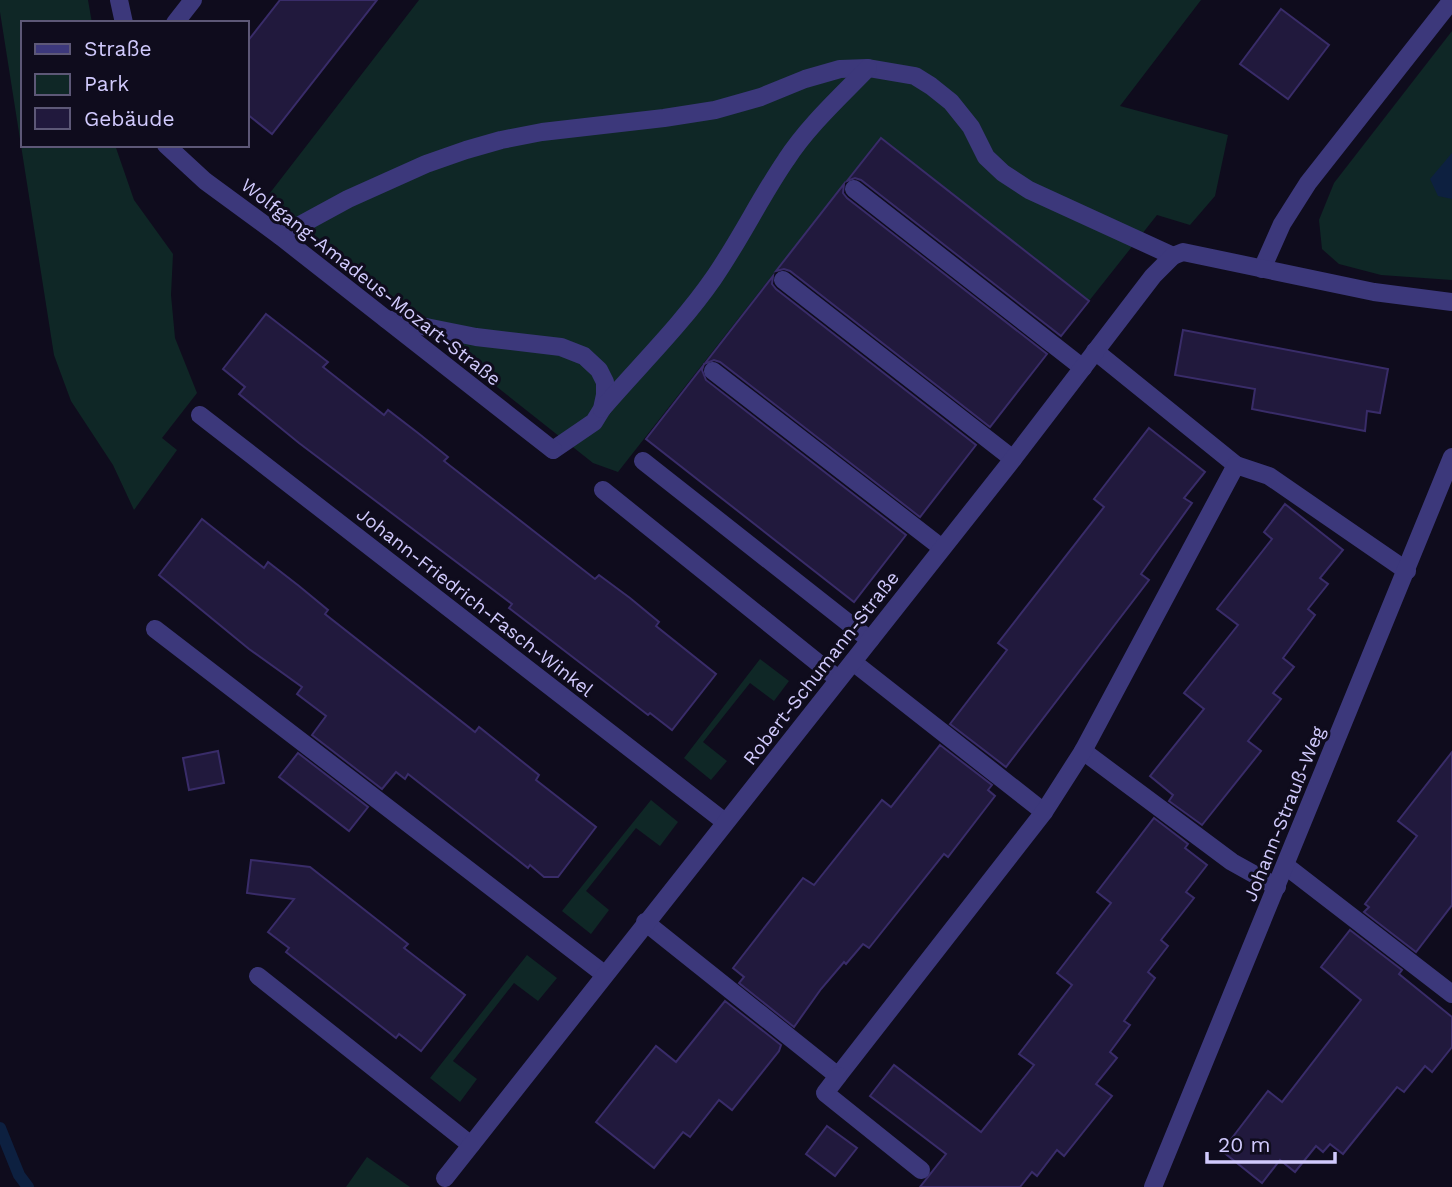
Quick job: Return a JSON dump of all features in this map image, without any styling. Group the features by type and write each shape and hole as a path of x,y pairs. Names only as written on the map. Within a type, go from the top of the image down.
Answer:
{"street":[{"path":"119,0 124,21"},
{"path":"177,21 193,0"},
{"path":"1262,269 1282,224 1308,183 1452,0"},
{"path":"280,236 348,199 426,164 489,143 542,132 715,110 841,69 868,68 915,76 931,86 958,110 971,127 986,157 1020,184 1173,256 1183,252 1374,292 1452,302"},
{"path":"602,409 680,321 712,280 787,157 868,68"},
{"name":"Wolfgang-Amadeus-Mozart-Straße","path":"168,147 205,181 280,236 553,450 594,422 602,409"},
{"path":"854,189 1083,368"},
{"name":"Robert-Schumann-Straße","path":"445,1178 1013,459 1153,276 1173,256"},
{"path":"783,281 1013,459"},
{"path":"386,319 477,337 561,347 584,356 599,370 605,382 602,409"},
{"path":"1096,351 1236,465 1269,476 1407,571"},
{"path":"713,371 942,548"},
{"name":"Johann-Friedrich-Fasch-Winkel","path":"200,415 725,822"},
{"name":"Johann-Strauß-Weg","path":"1153,1187 1452,457"},
{"path":"643,461 870,640"},
{"path":"920,1170 825,1093 1044,812 1083,751 1236,465"},
{"path":"603,490 838,679"},
{"path":"155,629 604,974"},
{"path":"853,662 1044,812"},
{"path":"1083,751 1231,862 1277,887"},
{"path":"1286,866 1452,994"},
{"path":"645,922 838,1076"},
{"path":"258,976 471,1145"}],"green space":[{"path":"0,0 88,0 92,21 21,21 21,145"},
{"path":"419,0 1201,0 1120,106 1228,135 1215,196 1190,225 1157,215 1089,301 880,138 618,472 593,463 263,202"},
{"path":"1452,31 1452,280 1381,275 1339,264 1322,249 1319,220 1334,183"},
{"path":"21,147 116,147 134,200 173,254 171,295 175,338 197,393 162,438 177,450 134,510 113,465 71,401 54,355"},
{"path":"760,659 789,681 774,701 750,683 703,742 727,761 711,780 684,758"},
{"path":"651,800 678,822 660,846 636,828 586,891 609,910 591,934 562,911"},
{"path":"527,955 557,978 538,1001 514,983 453,1061 477,1079 460,1102 430,1078"},
{"path":"367,1157 410,1187 346,1187"}],"water":[{"path":"1452,153 1452,199 1438,196 1430,179"}],"building":[{"path":"280,0 377,0 272,134 248,115 248,41"},
{"path":"1281,9 1329,45 1288,99 1240,64"},
{"path":"881,138 1089,301 1061,336 861,180 855,178 847,181"},
{"path":"844,184 843,193 847,198 1047,354 990,427 790,271 776,271"},
{"path":"773,276 772,284 776,289 976,445 920,517 720,362 714,360 705,364"},
{"path":"266,314 328,362 323,367 384,415 388,410 418,433 448,457 444,461 595,579 599,575 630,598 659,622 656,626 716,674 672,730 650,713 648,715 509,608 512,604 299,443 239,394 245,387 223,369"},
{"path":"1183,330 1388,369 1380,413 1367,411 1365,431 1252,409 1255,389 1175,375"},
{"path":"704,365 702,370 706,380 906,535 854,602 646,439"},
{"path":"1149,428 1205,472 1184,498 1192,503 1141,574 1149,580 1006,767 950,724 1007,650 998,643 1104,507 1094,499"},
{"path":"1285,504 1343,550 1320,578 1328,584 1308,609 1315,615 1283,658 1294,667 1273,693 1281,699 1248,741 1261,751 1202,825 1169,801 1173,795 1150,776 1204,709 1184,693 1238,625 1217,609 1272,539 1264,532"},
{"path":"202,519 264,568 268,562 299,586 328,610 325,614 475,732 479,727 539,775 536,780 596,827 558,877 544,877 530,865 528,868 408,774 405,779 396,772 382,789 312,735 326,716 297,694 302,687 249,649 159,575"},
{"path":"940,745 992,785 988,790 995,796 948,857 944,854 869,948 863,944 846,964 844,962 794,1027 739,983 744,977 733,968 803,878 814,885 882,800 891,807"},
{"path":"218,751 224,783 189,790 183,758"},
{"path":"1452,752 1452,905 1416,952 1364,912 1369,907 1365,904 1417,836 1398,821"},
{"path":"298,753 368,807 349,831 279,777"},
{"path":"1154,818 1188,844 1185,848 1207,865 1186,892 1194,898 1161,940 1168,946 1148,972 1155,978 1124,1021 1130,1025 1110,1052 1117,1058 1096,1084 1112,1096 1064,1156 1057,1150 1037,1176 1032,1172 1020,1187 920,1187 946,1154 870,1096 894,1065 981,1132 1034,1065 1019,1054 1072,985 1057,973 1111,903 1097,892"},
{"path":"251,860 310,867 408,944 404,948 465,995 421,1051 399,1034 396,1038 286,952 289,948 268,932 294,899 247,893"},
{"path":"1350,930 1402,970 1399,974 1452,1017 1452,1047 1432,1072 1425,1066 1404,1092 1397,1087 1343,1154 1330,1144 1323,1152 1316,1146 1295,1172 1280,1160 1262,1183 1222,1151 1268,1091 1282,1102 1361,1000 1321,967"},
{"path":"725,1001 781,1045 779,1051 732,1110 719,1100 690,1137 683,1132 654,1168 596,1122 656,1046 676,1062"},
{"path":"827,1126 857,1148 835,1176 806,1154"}],"waterway":[{"path":"0,1128 19,1175 28,1187"}]}
